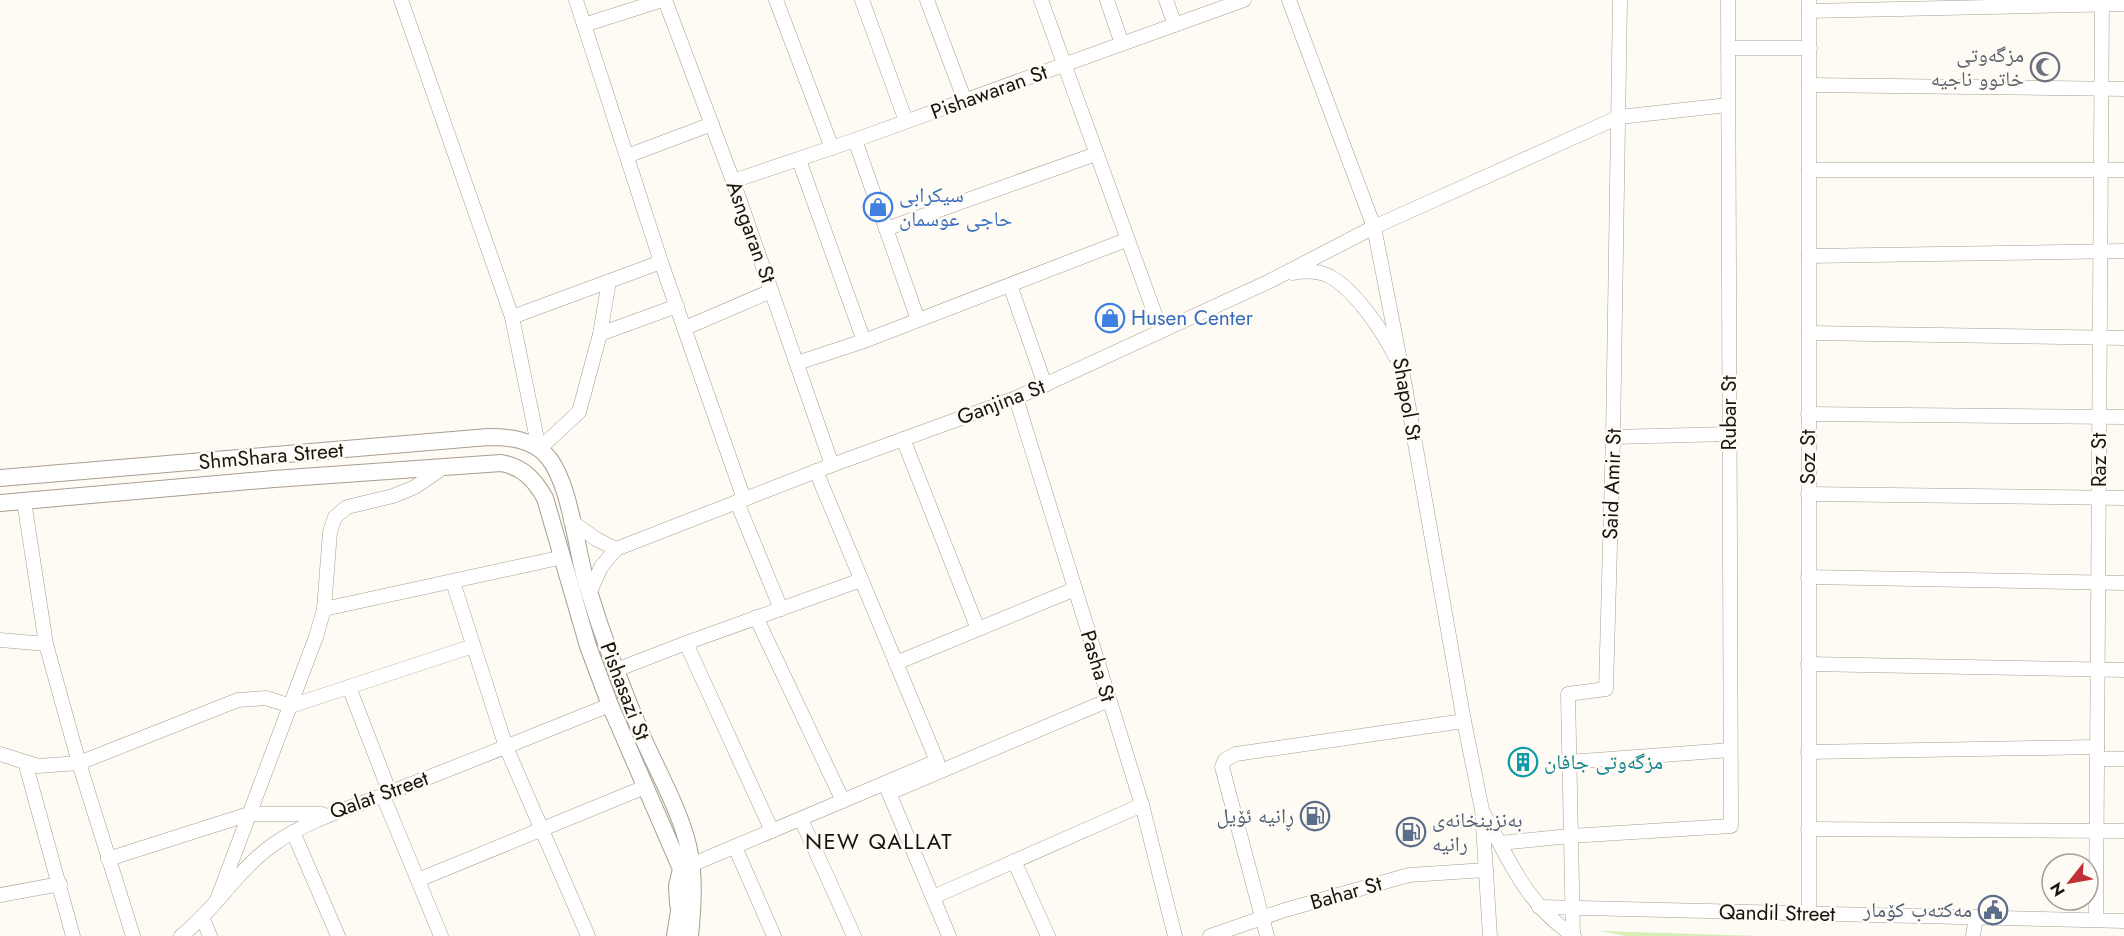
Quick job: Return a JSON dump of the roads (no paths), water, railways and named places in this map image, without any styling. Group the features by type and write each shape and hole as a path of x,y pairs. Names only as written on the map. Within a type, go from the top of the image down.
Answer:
{"main road":[{"name":"ShmShara Street","path":"0,478 488,437 511,438 539,449"},
{"path":"523,470 539,449"},
{"name":"Pishasazi St","path":"539,449 547,456 558,476 590,594 616,670 682,828 686,867 693,898 690,936"},
{"name":"ShmShara Street","path":"0,502 501,463 523,470"},
{"name":"Pishasazi St","path":"523,470 545,498 588,645 610,705 645,787 686,867"},
{"name":"Pishasazi St","path":"675,936 680,905 678,904 677,886 686,867"}],"street":[{"path":"401,0 512,317 539,449"},
{"path":"576,0 661,262 686,328 740,500 781,609"},
{"path":"584,25 664,0"},
{"name":"Asngaran St","path":"664,0 733,181 832,465"},
{"path":"776,0 832,148"},
{"path":"862,0 906,121"},
{"path":"927,0 965,101"},
{"path":"1041,0 1126,240 1161,331"},
{"path":"1107,0 1122,44"},
{"path":"1166,0 1175,25"},
{"name":"Pishawaran St","path":"733,181 855,141 1175,25 1227,3 1244,0"},
{"name":"Shapol St","path":"1289,0 1374,227 1482,810"},
{"name":"Said Amir St","path":"1574,936 1571,908 1568,694 1606,689 1613,437 1620,0"},
{"name":"Rubar St","path":"1570,836 1731,826 1728,0"},
{"path":"1809,5 2102,2 2124,4"},
{"name":"Raz St","path":"2096,920 2102,2"},
{"name":"Soz St","path":"1809,5 1809,913"},
{"path":"1728,48 1810,48"},
{"path":"1809,85 2124,89"},
{"name":"Ganjina St","path":"616,549 816,471 1016,398 1270,281 1374,227 1619,117 1728,105"},
{"path":"627,156 712,124"},
{"path":"855,141 918,320"},
{"path":"886,229 1096,154"},
{"path":"800,160 864,340"},
{"path":"1809,170 2124,170"},
{"path":"797,363 918,320 1126,240"},
{"path":"1809,256 2124,252"},
{"path":"512,317 661,262"},
{"path":"1270,281 1293,272 1313,271 1328,276 1343,286 1363,306 1382,333 1394,354 1405,386"},
{"path":"539,449 579,412 600,334 609,281"},
{"path":"1010,285 1046,385"},
{"path":"686,328 771,291"},
{"path":"600,334 677,306"},
{"path":"1809,333 2124,338"},
{"name":"Pasha St","path":"1016,398 1142,805 1175,936"},
{"path":"1808,414 2124,417"},
{"path":"1613,437 1729,434"},
{"path":"903,439 978,629"},
{"path":"217,900 291,706 324,609 330,532 335,517 347,507 393,496 415,487 444,467"},
{"path":"816,471 937,761 886,788"},
{"path":"1808,494 2124,498"},
{"path":"24,501 46,644 78,763 133,936"},
{"path":"571,521 596,539 616,549 601,567 590,594"},
{"path":"324,609 563,557"},
{"path":"1808,577 2124,583"},
{"path":"616,670 861,580"},
{"path":"453,582 506,747 588,936"},
{"path":"896,663 1075,589"},
{"path":"756,617 843,801"},
{"path":"0,640 46,644"},
{"path":"686,643 772,831"},
{"path":"0,754 38,766 78,763 238,700 266,698 291,706 473,646"},
{"path":"1808,664 2124,670"},
{"path":"349,687 386,794 441,936"},
{"path":"686,867 843,801 886,788 1109,700"},
{"name":"Qalat Street","path":"182,936 250,864 293,832 327,814 386,794 610,705"},
{"path":"1267,936 1222,767 1225,760 1236,754 1464,721"},
{"path":"1569,762 1731,750"},
{"path":"1808,752 2097,753 2124,759"},
{"path":"25,762 73,936"},
{"path":"418,880 645,787"},
{"path":"886,788 949,936"},
{"path":"933,897 1142,805"},
{"path":"1482,810 1523,885 1539,907 1574,936"},
{"path":"1482,810 1490,936"},
{"path":"108,859 249,814 327,814"},
{"path":"801,819 854,936"},
{"path":"1808,829 2124,831"},
{"path":"293,832 338,936"},
{"path":"1500,843 1570,836"},
{"path":"735,847 774,936"},
{"path":"1014,861 1048,936"},
{"name":"Bahar St","path":"1210,936 1261,918 1409,875 1486,870"},
{"path":"0,895 60,884"},
{"name":"Qandil Street","path":"1539,907 2124,921"},
{"path":"202,917 210,936"},
{"path":"1973,936 1976,917"}],"place":[{"name":"مزگەوتی خاتوو ناجیە","path":"2045,67"},
{"name":"سیکرابی حاجی عوسمان","path":"878,207"},
{"name":"Husen Center","path":"1110,318"},
{"name":"مزگەوتی جافان","path":"1523,762"},
{"name":"ڕانیە ئۆیل","path":"1315,816"},
{"name":"بەنزینخانەی رانیە","path":"1411,832"},
{"name":"مەکتەب کۆمار","path":"1993,910"}],"district":[{"name":"NEW QALLAT","path":"879,841"}]}
